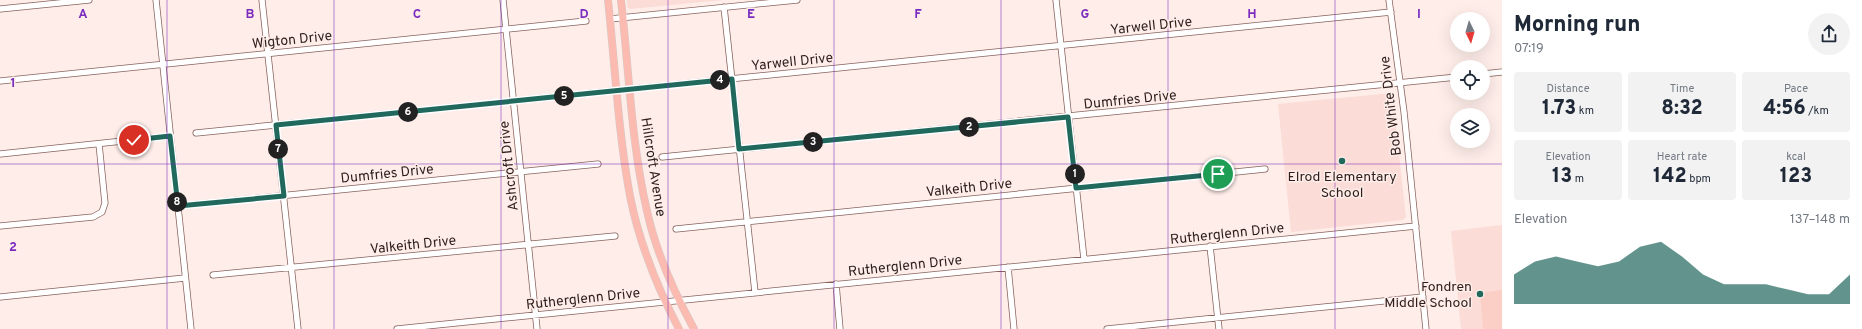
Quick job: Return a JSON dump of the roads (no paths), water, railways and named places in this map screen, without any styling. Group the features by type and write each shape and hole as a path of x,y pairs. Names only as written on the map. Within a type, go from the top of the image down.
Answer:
{"main road":[{"name":"Hillcroft Avenue","path":"608,0 624,162 630,197 641,238 665,302 679,329"},
{"name":"Hillcroft Avenue","path":"621,0 637,152 647,212 666,270 678,300 694,329"}],"street":[{"path":"0,9 89,0"},
{"path":"156,0 191,329"},
{"path":"262,0 298,329"},
{"name":"Ashcroft Drive","path":"503,0 537,329"},
{"path":"610,19 797,0"},
{"path":"1056,0 1084,259"},
{"name":"Bob White Drive","path":"1390,0 1416,226 1426,329"},
{"path":"724,7 755,292"},
{"name":"Yarwell Drive","path":"196,133 1391,12"},
{"name":"Wigton Drive","path":"0,81 586,21"},
{"path":"1490,73 1502,72"},
{"name":"Dumfries Drive","path":"662,157 1450,78"},
{"path":"0,154 170,136"},
{"path":"0,226 93,217 102,212 105,203 99,144"},
{"name":"Dumfries Drive","path":"178,206 598,164"},
{"name":"Valkeith Drive","path":"676,229 1265,169"},
{"name":"Rutherglenn Drive","path":"397,329 1416,226"},
{"name":"Valkeith Drive","path":"213,276 615,236"},
{"path":"1210,246 1219,329"},
{"path":"1008,267 1014,329"},
{"path":"0,298 185,278"},
{"path":"836,284 840,329"},
{"path":"1107,329 1423,297"}],"place":[{"name":"Elrod Elementary School","path":"1342,161"},
{"name":"Fondren Middle School","path":"1480,294"}]}
